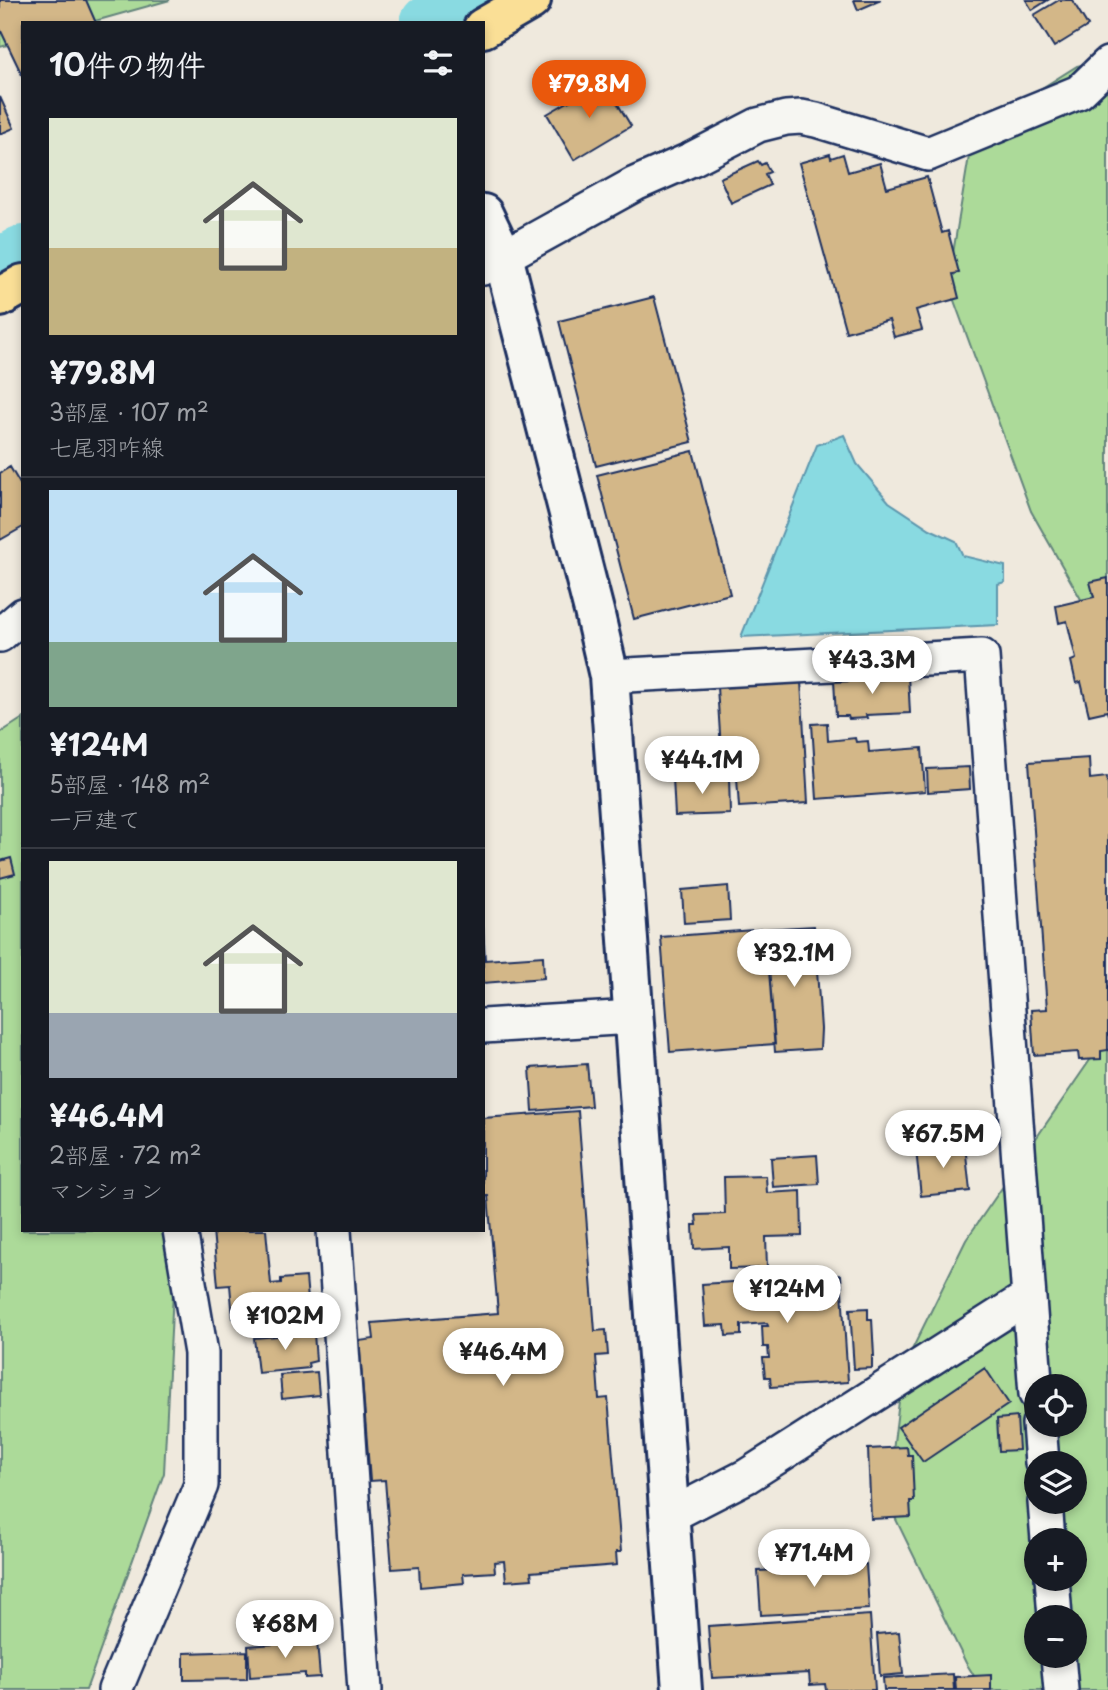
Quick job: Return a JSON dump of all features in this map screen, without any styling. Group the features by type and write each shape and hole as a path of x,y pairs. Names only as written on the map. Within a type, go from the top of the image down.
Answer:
{"main road":[{"path":"485,27 531,0"},
{"path":"0,297 21,285"}],"street":[{"path":"493,262 635,184 692,159 758,124 801,117 928,154 1079,92 1108,64"},
{"path":"485,224 493,262 594,611 609,676 682,1690"},
{"path":"0,636 21,617"},
{"path":"0,636 21,641"},
{"path":"609,676 982,656 1034,1374"},
{"path":"485,1026 633,1017"},
{"path":"115,1690 201,1485 201,1353 180,1232"},
{"path":"334,1232 365,1690"},
{"path":"669,1516 747,1476 1028,1297"},
{"path":"1059,1668 1061,1690"}],"green space":[{"path":"0,0 170,0 95,21 21,21 21,42 0,47"},
{"path":"1108,60 1108,647 1031,511 948,284 969,156 993,119 1077,66"},
{"path":"21,719 21,1232 176,1232 164,1473 86,1690 0,1690 0,733"},
{"path":"1108,1034 1108,1690 983,1690 966,1663 887,1501 903,1368 966,1240"}],"water":[{"path":"844,435 857,464 889,502 930,529 956,541 963,556 1005,566 1005,582 998,584 998,625 741,637 817,445"}],"building":[{"path":"0,0 86,0 95,21 21,21 21,73 0,29"},
{"path":"854,0 881,0 858,10"},
{"path":"1026,0 1048,0 1032,10"},
{"path":"1059,0 1072,0 1088,26 1054,47 1034,15"},
{"path":"604,81 631,126 574,160 547,114"},
{"path":"0,97 14,128 0,134"},
{"path":"830,154 831,158 843,154 848,172 880,163 887,188 927,177 942,233 948,231 959,273 953,274 959,298 916,310 922,330 894,337 889,320 846,332 799,163"},
{"path":"758,161 761,165 765,163 770,172 765,174 770,185 731,203 720,178"},
{"path":"654,297 692,442 596,466 559,321"},
{"path":"693,451 730,594 634,619 597,475"},
{"path":"10,467 21,486 21,528 0,540 0,473"},
{"path":"1108,578 1108,715 1107,711 1089,715 1081,682 1076,683 1071,661 1076,659 1067,621 1059,623 1056,606 1094,597 1090,582"},
{"path":"908,675 910,713 866,715 867,718 849,719 848,716 836,716 834,680"},
{"path":"801,681 808,803 739,807 736,764 722,765 717,687"},
{"path":"827,723 828,741 855,738 856,742 868,741 869,752 922,748 925,791 817,799 812,724"},
{"path":"1089,758 1090,779 1107,777 1108,785 1108,1050 1101,1051 1101,1059 1079,1060 1078,1052 1034,1055 1031,1010 1047,1009 1029,762"},
{"path":"969,767 970,789 928,792 927,769"},
{"path":"729,776 730,814 675,816 673,778"},
{"path":"11,858 15,874 0,878 0,861"},
{"path":"728,886 730,920 684,923 682,890"},
{"path":"814,926 820,1049 775,1052 766,929"},
{"path":"766,929 775,1044 670,1052 661,937"},
{"path":"543,956 544,978 485,983 485,960"},
{"path":"587,1064 591,1106 533,1111 530,1068"},
{"path":"578,1111 595,1331 606,1330 608,1355 596,1356 599,1399 608,1398 621,1552 616,1552 617,1565 531,1572 532,1579 506,1581 504,1561 494,1562 495,1572 463,1574 464,1583 420,1587 419,1567 392,1569 385,1480 370,1481 359,1341 374,1339 372,1323 498,1313 488,1196 485,1196 485,1118"},
{"path":"965,1145 970,1191 921,1196 916,1150"},
{"path":"817,1155 819,1184 773,1187 771,1158"},
{"path":"766,1176 767,1193 801,1191 802,1236 766,1237 767,1268 729,1269 729,1247 694,1249 693,1225 697,1225 696,1215 725,1214 724,1177"},
{"path":"213,1232 266,1232 271,1284 281,1283 281,1279 306,1277 309,1311 233,1318 230,1285 218,1286"},
{"path":"841,1275 848,1382 771,1387 770,1377 765,1377 763,1358 769,1358 768,1347 763,1347 762,1326 768,1326 767,1323 741,1325 741,1335 726,1336 725,1325 705,1326 702,1284"},
{"path":"868,1308 868,1319 872,1319 872,1368 854,1369 850,1309"},
{"path":"314,1333 316,1361 308,1363 309,1368 258,1373 254,1338"},
{"path":"985,1368 1009,1404 923,1462 898,1427"},
{"path":"317,1372 319,1395 282,1399 280,1375"},
{"path":"1017,1417 1019,1450 999,1451 997,1419"},
{"path":"907,1447 908,1455 912,1455 914,1501 910,1501 911,1517 871,1519 868,1449"},
{"path":"848,1560 848,1565 866,1564 869,1609 761,1615 758,1571 831,1567 831,1561"},
{"path":"870,1615 875,1690 826,1690 825,1684 810,1685 809,1673 712,1678 708,1626"},
{"path":"899,1632 903,1674 880,1676 877,1634"},
{"path":"317,1641 320,1677 305,1678 305,1673 250,1677 248,1646"},
{"path":"247,1651 247,1679 184,1680 184,1653"},
{"path":"953,1674 954,1690 884,1690 883,1678"},
{"path":"991,1675 991,1690 956,1690 955,1677"}],"waterway":[{"path":"431,21 468,0"},
{"path":"0,266 21,254"}]}
